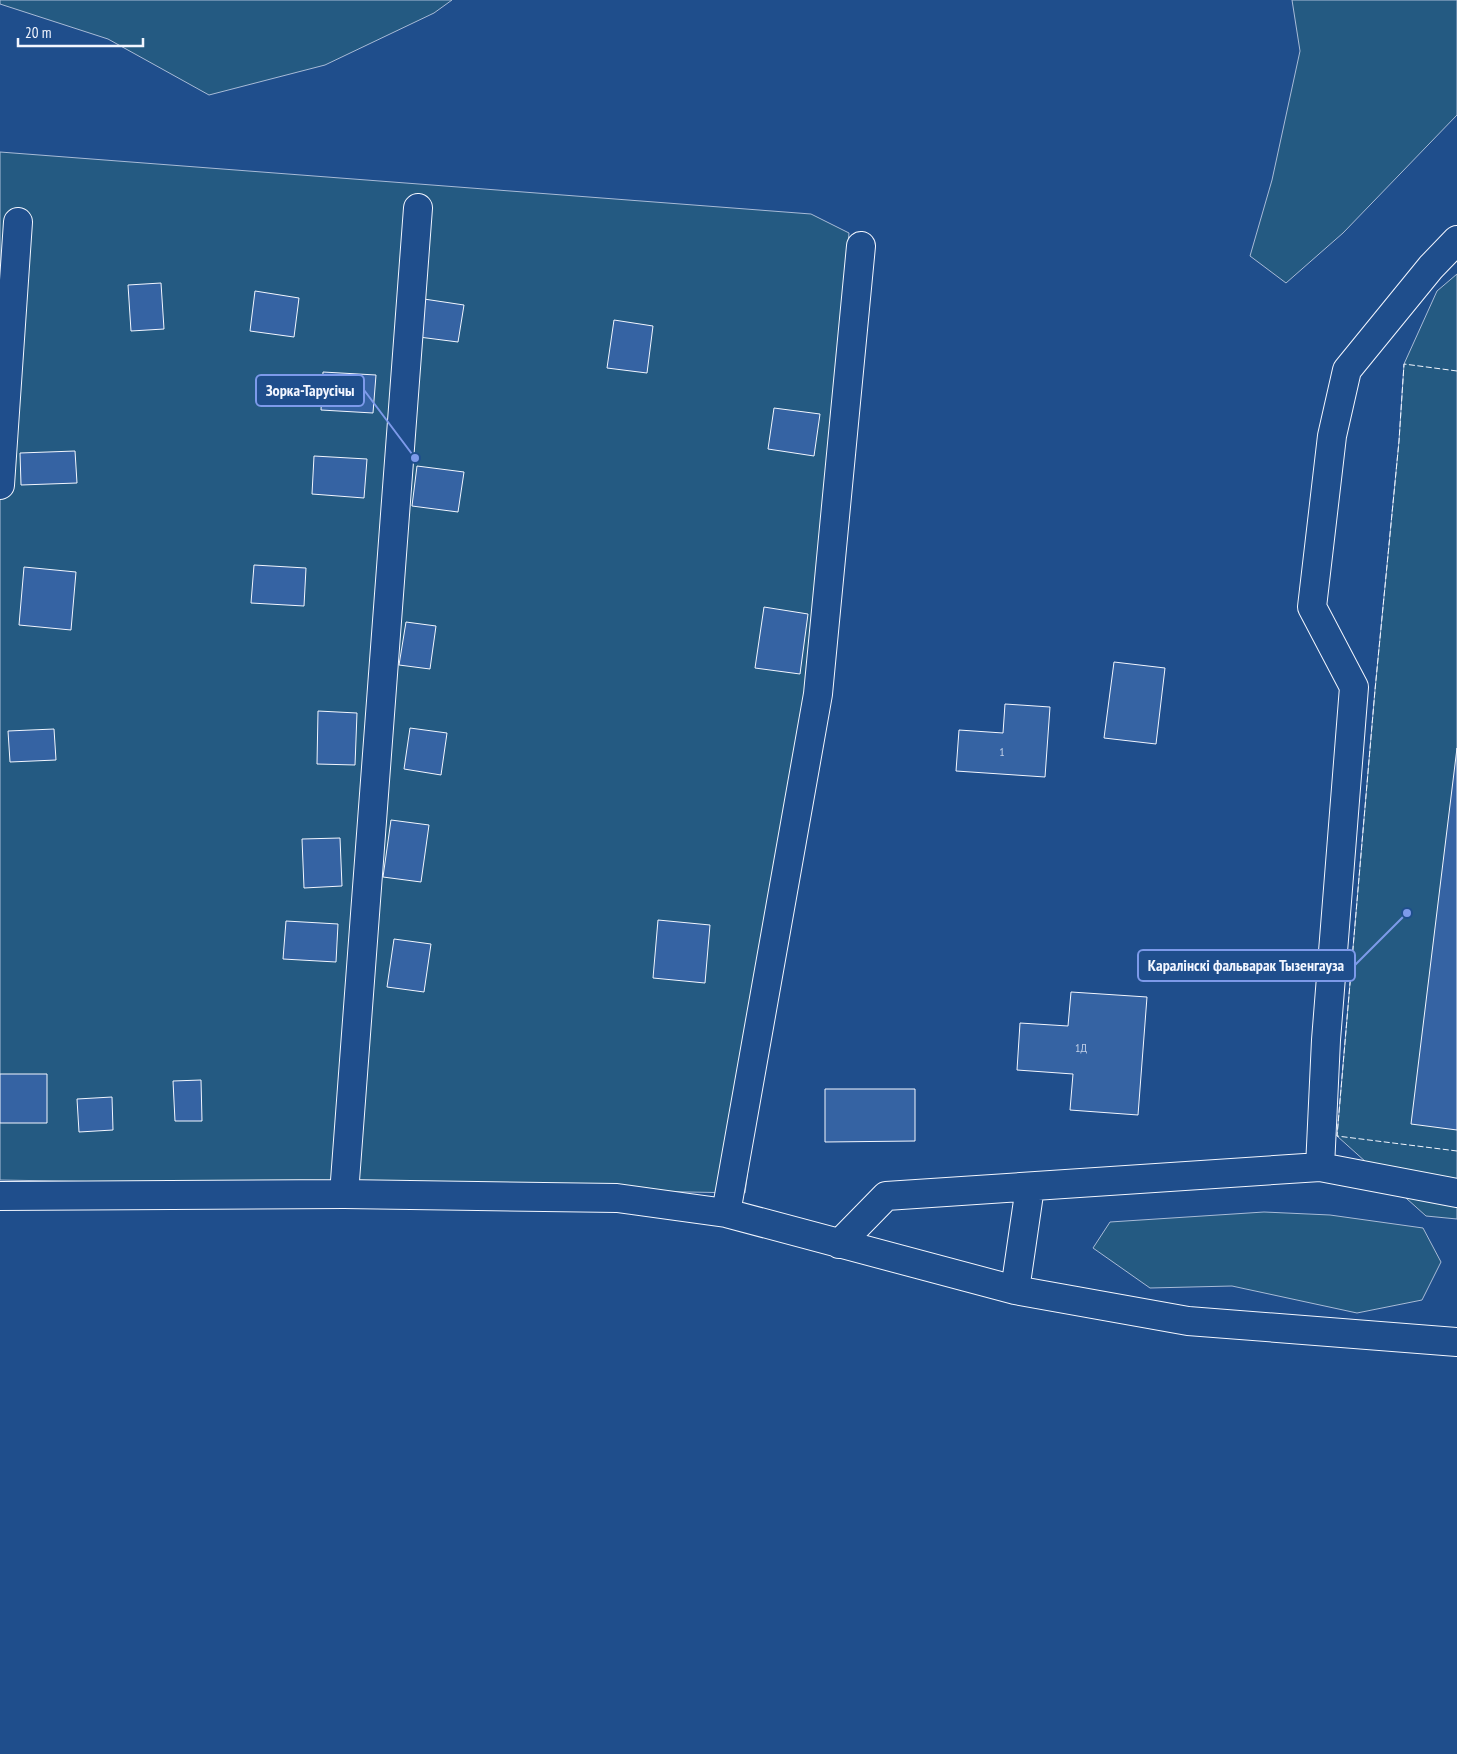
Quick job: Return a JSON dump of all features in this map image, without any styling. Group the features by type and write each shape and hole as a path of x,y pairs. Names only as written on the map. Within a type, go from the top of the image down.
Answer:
{"street":[{"path":"344,1194 418,208"},
{"path":"0,485 18,222"},
{"path":"1320,1167 1326,1040 1354,688 1312,607 1332,436 1347,370 1431,267 1457,240"},
{"path":"726,1213 818,694 861,246"},
{"path":"839,1244 886,1196 1320,1167 1457,1193"},
{"path":"1015,1290 1030,1187"},
{"path":"0,1196 344,1194 617,1198 726,1213 1015,1290 1188,1321 1457,1342"}],"shaded area":[{"path":"0,0 452,0 434,13 325,65 209,95 108,39 0,4"},
{"path":"1292,0 1457,0 1457,115 1343,233 1286,283 1250,256 1272,180 1300,51"},
{"path":"0,152 811,214 849,233 810,684 745,1193 0,1180"},
{"path":"1457,274 1457,1219 1426,1216 1337,1136 1375,690 1399,441 1404,364 1437,291"},
{"path":"1264,1212 1330,1215 1423,1228 1441,1262 1422,1300 1357,1313 1232,1286 1150,1288 1093,1248 1110,1222"}],"building":[{"path":"161,283 164,329 131,331 128,285"},
{"path":"255,291 299,298 294,337 250,331"},
{"path":"424,299 464,305 458,342 419,337"},
{"path":"614,320 653,326 647,373 607,368"},
{"path":"323,372 376,375 373,413 321,410"},
{"path":"774,408 820,414 814,456 768,449"},
{"path":"75,451 77,483 21,485 20,453"},
{"path":"314,456 367,459 364,498 312,494"},
{"path":"417,466 464,472 458,512 412,506"},
{"path":"254,565 306,568 304,606 251,603"},
{"path":"24,567 76,572 71,630 19,625"},
{"path":"764,607 808,614 800,674 755,668"},
{"path":"406,622 436,626 430,669 399,665"},
{"path":"1114,662 1165,668 1156,744 1104,738"},
{"path":"1005,704 1050,707 1045,777 956,771 959,730 1003,733"},
{"path":"318,711 357,713 355,765 317,764"},
{"path":"410,728 447,733 441,775 404,769"},
{"path":"54,729 56,760 10,762 8,731"},
{"path":"1457,748 1457,1130 1411,1124"},
{"path":"391,820 429,825 421,882 383,877"},
{"path":"340,838 342,886 304,888 302,839"},
{"path":"658,920 710,925 705,983 653,978"},
{"path":"286,921 338,924 336,962 283,959"},
{"path":"394,939 431,944 424,992 387,987"},
{"path":"1071,992 1147,997 1138,1115 1070,1110 1073,1074 1017,1070 1020,1023 1068,1026"},
{"path":"0,1074 47,1074 47,1123 0,1123"},
{"path":"201,1080 202,1121 175,1121 173,1081"},
{"path":"825,1089 915,1089 915,1141 825,1142"},
{"path":"112,1097 113,1130 79,1132 77,1099"}],"fence":[{"path":"1457,371 1404,364 1399,441 1375,690 1337,1136 1457,1151"}],"place":[{"name":"Зорка-Тарусічы","path":"415,458"},
{"name":"Каралінскі фальварак Тызенгауза","path":"1407,913"}]}
